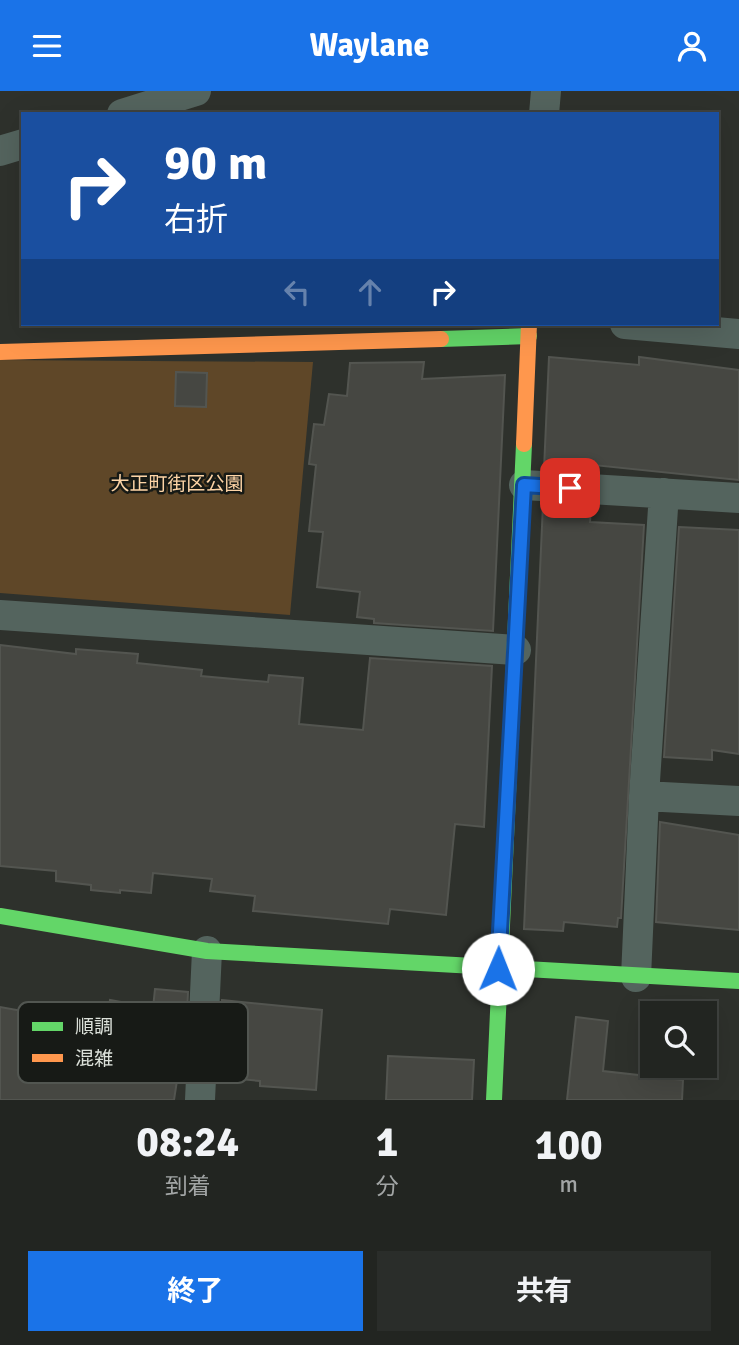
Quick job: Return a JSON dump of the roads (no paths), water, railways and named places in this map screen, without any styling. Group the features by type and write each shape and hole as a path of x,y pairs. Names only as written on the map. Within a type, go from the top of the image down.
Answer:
{"street":[{"path":"128,112 196,91"},
{"path":"544,112 546,91"},
{"path":"0,151 21,145"},
{"path":"648,326 739,334"},
{"path":"0,352 529,330 494,1100"},
{"path":"524,485 739,498"},
{"path":"636,977 644,796 664,493"},
{"path":"0,615 516,650"},
{"path":"644,796 739,801"},
{"path":"0,916 207,951 739,981"},
{"path":"205,1002 207,951"}],"park label":[{"name":"大正町街区公園","path":"177,484"}]}
